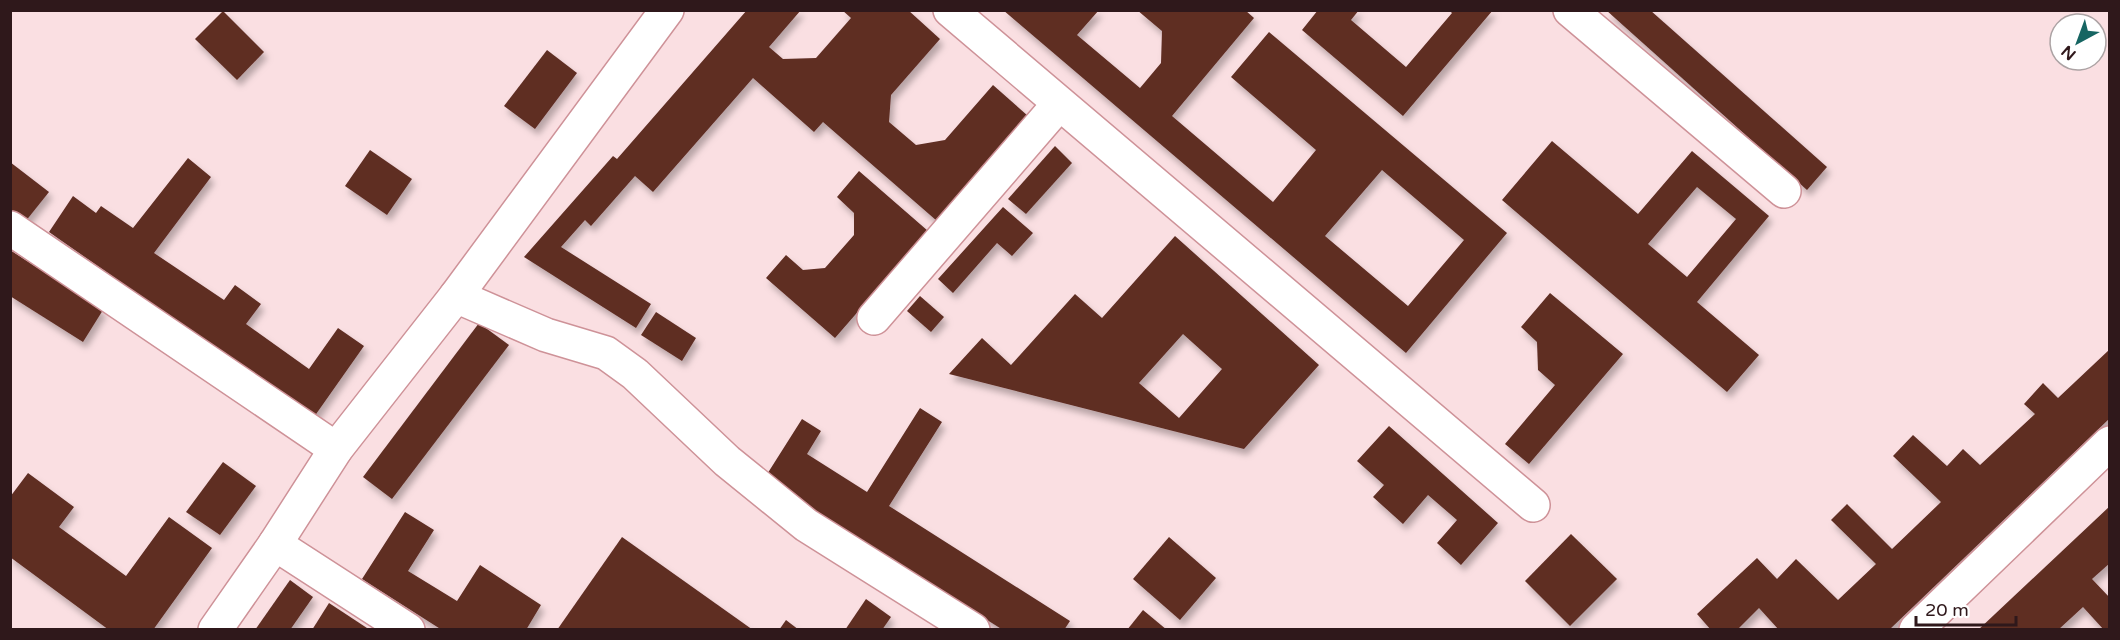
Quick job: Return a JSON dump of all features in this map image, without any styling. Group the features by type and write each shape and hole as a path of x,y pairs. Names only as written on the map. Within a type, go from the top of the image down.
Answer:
{"street":[{"path":"950,10 1533,505"},
{"path":"1570,10 1784,191"},
{"path":"214,630 275,544 336,449 456,296 657,14"},
{"path":"874,318 1059,104"},
{"path":"10,228 336,449"},
{"path":"456,296 546,335 606,353 635,374 727,461 806,525 973,630"},
{"path":"1916,630 2109,442"},
{"path":"275,544 408,630"}],"building":[{"path":"747,10 801,10 769,47 783,59 816,58 851,18 842,10 908,10 940,39 891,95 889,122 916,145 945,140 993,85 1028,116 937,221 823,122 814,132 753,78 653,192 635,176 591,226 585,220 561,247 651,304 636,328 524,257 613,156 617,159"},
{"path":"1003,10 1099,10 1077,35 1140,88 1161,63 1162,31 1137,10 1245,10 1254,18 1172,116 1273,202 1316,150 1231,77 1269,32 1507,233 1406,353","holes":["1382,170 1464,240 1408,306 1325,236"]},
{"path":"1318,10 1359,10 1351,20 1406,67 1452,13 1449,10 1493,10 1403,116 1302,30"},
{"path":"1606,10 1650,10 1827,167 1807,190"},
{"path":"223,11 264,52 237,80 195,39"},
{"path":"547,50 577,73 535,129 504,106"},
{"path":"1552,141 1638,214 1692,151 1769,216 1697,302 1759,355 1727,392 1502,200","holes":["1697,187 1736,219 1687,277 1648,244"]},
{"path":"1055,146 1072,163 1026,214 1008,199"},
{"path":"370,150 412,179 387,215 345,186"},
{"path":"188,158 211,177 154,253 224,300 235,285 261,304 246,324 309,369 338,328 364,346 314,417 49,232 73,196 96,213 101,206 133,228"},
{"path":"10,162 49,192 25,222 10,211"},
{"path":"859,171 928,231 835,338 766,278 786,255 803,270 825,268 854,235 854,213 837,197"},
{"path":"1003,207 1033,233 1012,256 997,243 953,293 938,279"},
{"path":"1175,236 1319,365 1244,449 949,374 982,338 1011,365 1075,294 1102,318","holes":["1183,334 1222,369 1179,418 1139,383"]},
{"path":"10,250 103,310 83,342 10,296"},
{"path":"1550,293 1623,354 1529,464 1505,444 1555,385 1538,370 1537,342 1521,327"},
{"path":"920,296 944,317 931,332 907,311"},
{"path":"656,312 696,338 682,361 641,335"},
{"path":"479,323 509,345 392,499 363,477"},
{"path":"2110,349 2110,418 1889,630 1779,630 1759,608 1737,630 1711,630 1697,614 1757,558 1777,579 1796,559 1838,600 1876,564 1831,520 1847,504 1892,549 1941,502 1893,456 1913,435 1947,466 1963,449 1980,465 2035,414 2024,404 2043,383 2058,398"},
{"path":"920,408 942,422 889,506 1070,621 1064,630 1003,630 764,479 802,419 821,431 807,454 867,492"},
{"path":"1389,426 1498,523 1461,565 1437,543 1457,520 1428,495 1403,524 1373,497 1384,485 1357,461"},
{"path":"223,462 256,486 220,535 186,512"},
{"path":"28,473 74,507 59,527 126,576 169,517 212,548 153,630 109,630 10,557 10,497"},
{"path":"2110,506 2110,563 2092,579 2110,598 2110,630 2104,630 2083,607 2058,630 1978,630"},
{"path":"405,512 434,530 408,571 457,601 480,565 541,605 526,630 442,630 362,579"},
{"path":"1571,534 1617,579 1570,626 1525,581"},
{"path":"622,537 753,630 557,630"},
{"path":"1169,537 1216,578 1180,620 1133,579"},
{"path":"290,580 313,597 290,630 255,630"},
{"path":"866,599 891,617 882,630 845,630"},
{"path":"329,603 370,630 312,630"},
{"path":"1143,610 1167,630 1127,630"},
{"path":"786,620 799,630 779,630"}]}
